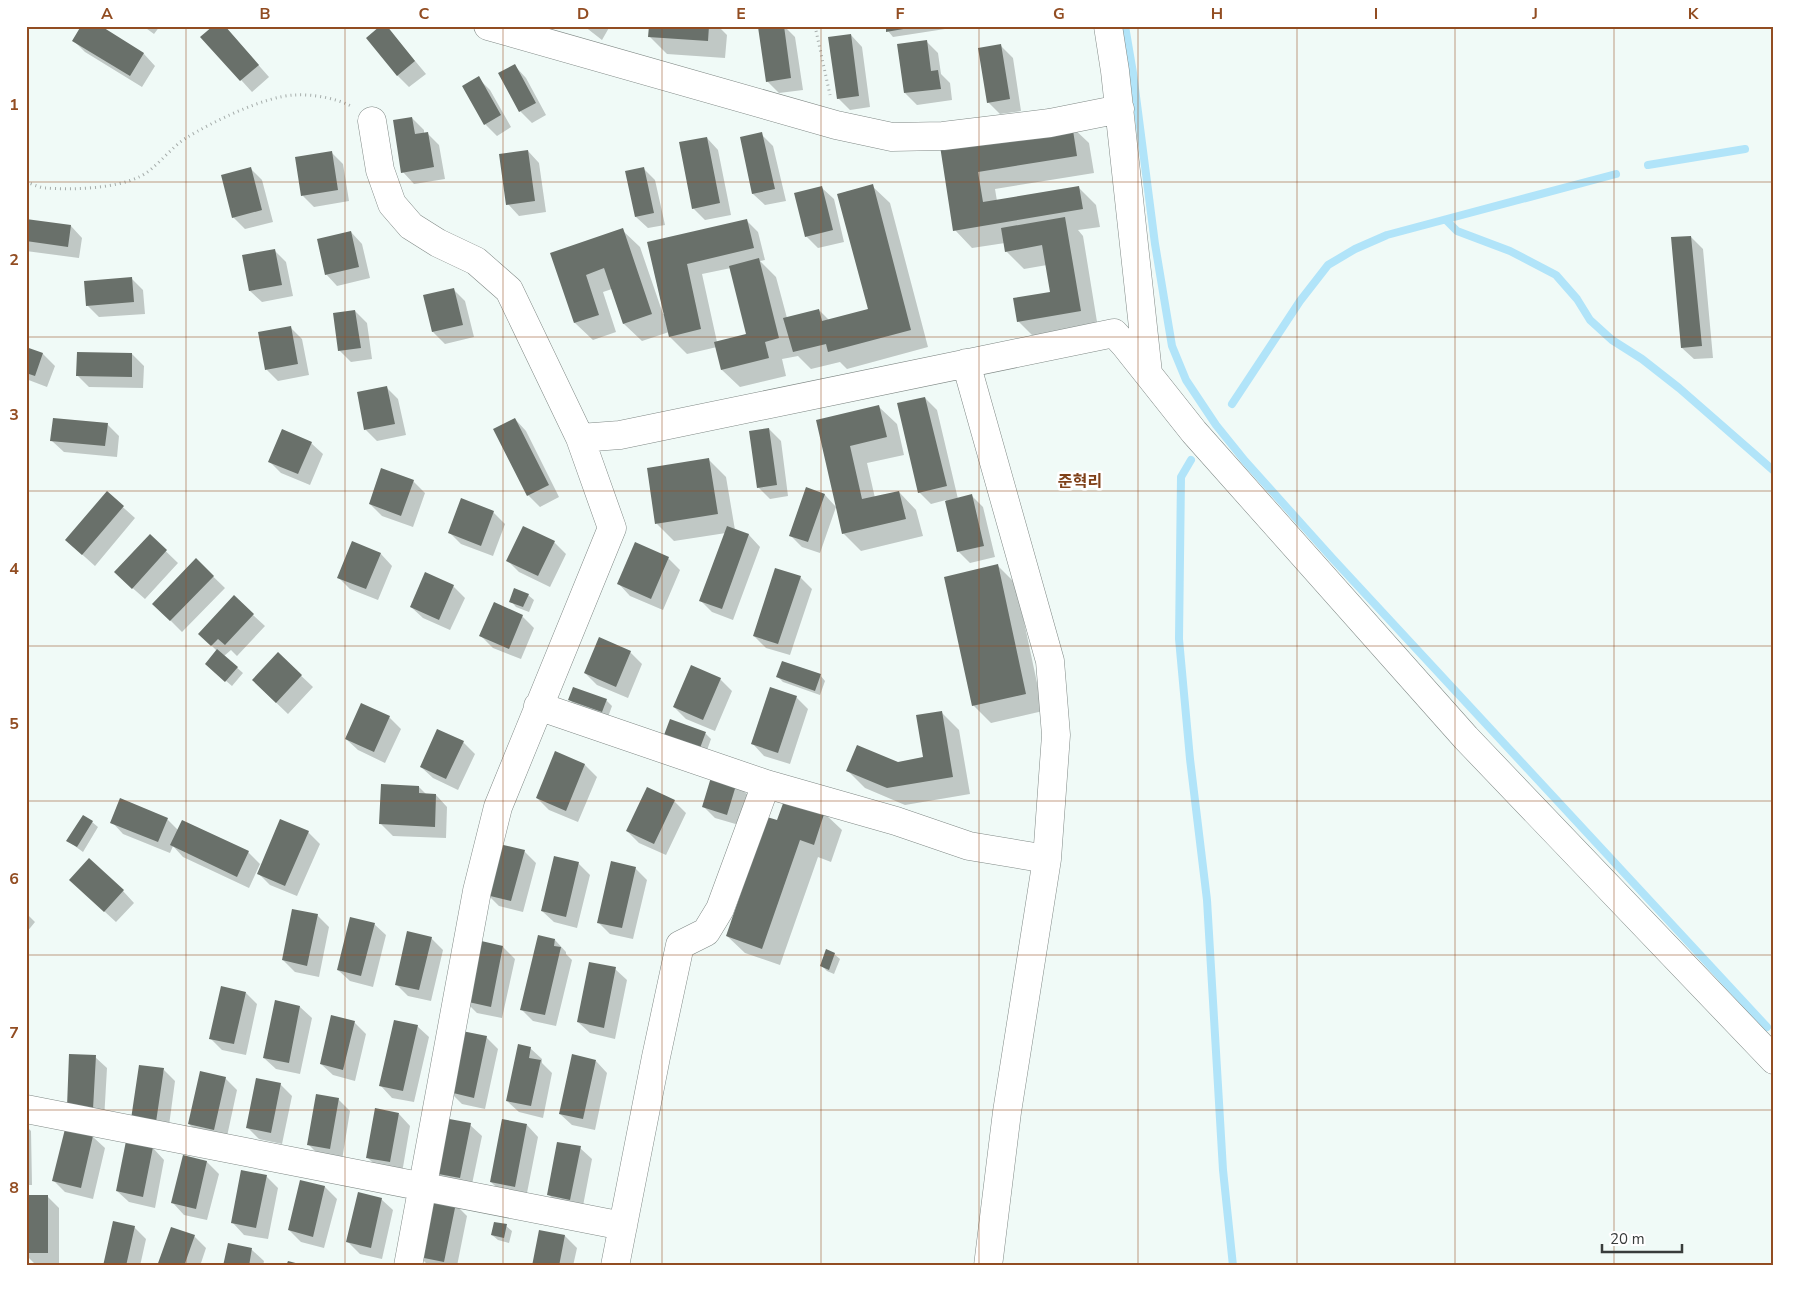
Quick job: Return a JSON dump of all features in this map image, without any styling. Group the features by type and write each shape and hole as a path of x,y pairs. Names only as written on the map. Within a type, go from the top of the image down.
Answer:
{"street":[{"path":"488,26 836,126 892,137 943,136 1050,123 1120,109"},
{"path":"1108,26 1120,109 1148,373"},
{"path":"372,121 380,170 392,204 411,226 438,243 476,261 509,290 580,438 612,528 498,807 477,891 408,1266"},
{"path":"580,438 620,435 1114,333 1194,432 1466,738 1771,1051"},
{"path":"966,363 1050,661 1056,735 1047,859 1007,1112 988,1266"},
{"path":"538,706 766,784 896,821 969,846 1047,859"},
{"path":"616,1266 656,1057 680,945 706,932 720,909 766,784"},
{"path":"26,1109 623,1226"}],"path":[{"path":"815,26 836,126"},
{"path":"26,182 43,188 87,188 120,184 141,176 185,139 220,121 266,101 295,95 320,96 344,102 363,113 372,121"}],"building":[{"path":"81,26 101,26 144,53 130,76 72,41"},
{"path":"213,26 225,26 259,65 240,81 200,37"},
{"path":"380,26 387,26 415,61 397,76 366,38"},
{"path":"649,26 709,26 708,41 648,37"},
{"path":"784,26 791,78 766,82 758,27"},
{"path":"886,26 915,26 915,27 886,32"},
{"path":"851,34 859,96 837,99 828,37"},
{"path":"927,40 931,71 938,70 941,89 904,93 897,44"},
{"path":"1001,44 1010,99 987,103 978,48"},
{"path":"515,64 536,103 519,112 498,73"},
{"path":"479,76 501,115 484,125 462,86"},
{"path":"412,117 415,134 428,132 434,167 401,173 393,120"},
{"path":"1072,124 1077,156 978,172 983,202 1079,186 1083,209 953,231 940,146"},
{"path":"762,132 775,189 752,194 740,137"},
{"path":"707,137 720,203 692,209 679,142"},
{"path":"528,150 535,201 506,205 499,154"},
{"path":"332,151 338,190 301,196 295,157"},
{"path":"251,167 262,210 232,218 221,175"},
{"path":"644,167 654,213 635,217 625,171"},
{"path":"873,184 911,330 828,352 826,344 793,352 783,318 819,309 822,321 868,309 837,194"},
{"path":"822,186 833,230 805,237 794,193"},
{"path":"1065,217 1081,311 1017,322 1013,298 1050,292 1042,245 1005,252 1001,228"},
{"path":"26,219 71,225 68,247 26,241"},
{"path":"747,219 754,248 687,264 701,329 669,337 647,242"},
{"path":"623,228 652,314 623,324 604,268 586,275 599,315 574,323 550,253"},
{"path":"351,231 359,267 325,275 317,239"},
{"path":"1691,236 1702,346 1681,348 1671,237"},
{"path":"275,249 282,285 249,291 242,255"},
{"path":"759,258 779,338 765,342 769,358 721,370 714,342 746,334 729,266"},
{"path":"132,277 134,302 86,306 84,281"},
{"path":"454,288 463,325 432,332 423,295"},
{"path":"355,310 361,348 338,351 333,313"},
{"path":"291,326 298,364 265,370 258,332"},
{"path":"26,347 43,353 35,376 26,373"},
{"path":"77,352 132,353 132,377 76,376"},
{"path":"387,386 395,424 364,430 357,392"},
{"path":"925,397 947,486 918,493 897,403"},
{"path":"879,405 887,437 850,446 862,499 899,491 906,519 842,534 816,420"},
{"path":"53,418 108,423 105,446 50,441"},
{"path":"515,418 549,485 527,496 493,429"},
{"path":"769,428 777,485 757,488 749,431"},
{"path":"282,429 312,442 298,474 268,462"},
{"path":"709,458 718,514 655,524 647,468"},
{"path":"381,468 414,480 401,516 369,504"},
{"path":"806,487 825,494 808,542 789,536"},
{"path":"107,491 124,506 82,555 65,540"},
{"path":"972,494 984,546 957,552 945,501"},
{"path":"461,498 494,511 481,546 448,533"},
{"path":"523,526 555,541 538,576 506,561"},
{"path":"727,526 749,534 722,609 699,601"},
{"path":"150,534 167,550 132,589 114,572"},
{"path":"352,541 381,553 366,589 337,578"},
{"path":"635,542 669,557 651,599 617,584"},
{"path":"196,558 214,576 170,621 152,604"},
{"path":"998,564 1026,694 972,706 944,577"},
{"path":"775,568 801,576 778,644 753,636"},
{"path":"425,572 454,585 439,620 410,607"},
{"path":"514,588 529,594 523,607 509,602"},
{"path":"234,595 254,614 225,645 218,639 211,646 198,634"},
{"path":"494,602 523,615 509,649 479,636"},
{"path":"599,637 631,651 616,687 584,673"},
{"path":"217,649 238,667 225,682 205,664"},
{"path":"278,652 302,675 276,703 252,680"},
{"path":"782,661 821,674 815,691 776,677"},
{"path":"691,665 721,678 703,720 673,707"},
{"path":"573,687 607,699 602,712 568,700"},
{"path":"770,687 797,696 778,753 751,744"},
{"path":"361,703 390,716 374,752 345,739"},
{"path":"942,711 953,777 887,788 846,771 857,745 898,762 923,757 916,715"},
{"path":"670,719 706,732 700,748 664,735"},
{"path":"437,729 464,741 446,779 420,767"},
{"path":"555,751 585,764 566,811 536,798"},
{"path":"712,774 737,782 727,815 702,807"},
{"path":"381,784 419,786 419,793 436,794 435,827 379,824"},
{"path":"647,787 675,800 654,844 626,831"},
{"path":"120,798 168,818 158,842 110,823"},
{"path":"785,798 825,811 814,845 800,840 762,949 726,936 767,817 777,820"},
{"path":"83,815 93,821 77,847 66,841"},
{"path":"280,819 309,831 285,886 257,874"},
{"path":"182,820 249,851 237,877 170,845"},
{"path":"499,844 525,850 511,901 486,895"},
{"path":"554,856 579,862 566,917 541,911"},
{"path":"89,858 124,890 104,912 69,880"},
{"path":"611,861 636,867 622,928 597,923"},
{"path":"292,909 318,914 307,966 282,960"},
{"path":"350,917 375,923 361,976 337,970"},
{"path":"407,931 432,937 419,990 395,985"},
{"path":"538,935 555,939 554,946 561,947 545,1015 520,1010"},
{"path":"477,940 503,946 491,1007 464,1001"},
{"path":"826,949 835,953 829,970 820,966"},
{"path":"589,962 616,967 604,1028 577,1022"},
{"path":"221,986 246,992 234,1044 209,1039"},
{"path":"275,1000 300,1006 289,1063 263,1058"},
{"path":"331,1015 355,1021 343,1070 320,1064"},
{"path":"394,1020 418,1025 403,1091 379,1086"},
{"path":"462,1031 487,1036 474,1098 449,1092"},
{"path":"518,1044 531,1047 529,1058 541,1060 531,1106 506,1101"},
{"path":"69,1054 96,1055 93,1109 67,1107"},
{"path":"572,1054 596,1060 583,1119 559,1114"},
{"path":"139,1065 164,1068 156,1122 131,1119"},
{"path":"200,1071 226,1077 214,1130 188,1124"},
{"path":"256,1078 281,1083 271,1133 246,1128"},
{"path":"316,1094 339,1098 330,1149 307,1145"},
{"path":"375,1108 399,1113 390,1162 366,1158"},
{"path":"444,1118 471,1123 460,1178 433,1173"},
{"path":"502,1119 527,1124 515,1187 490,1182"},
{"path":"65,1129 93,1136 81,1188 52,1181"},
{"path":"126,1141 153,1147 143,1197 116,1191"},
{"path":"557,1142 581,1146 570,1200 547,1195"},
{"path":"183,1155 207,1161 196,1209 171,1203"},
{"path":"241,1170 267,1175 256,1228 231,1223"},
{"path":"300,1180 325,1186 313,1237 288,1230"},
{"path":"358,1192 382,1198 371,1248 346,1242"},
{"path":"26,1195 48,1195 48,1253 26,1253"},
{"path":"431,1198 456,1203 444,1262 419,1257"},
{"path":"113,1221 135,1226 126,1266 103,1266"},
{"path":"494,1222 507,1224 504,1238 491,1235"},
{"path":"171,1227 195,1235 184,1266 157,1266"},
{"path":"539,1230 565,1235 559,1266 532,1266"},
{"path":"228,1243 252,1248 249,1266 223,1266"},
{"path":"288,1261 303,1265 303,1266 286,1266"}],"waterway":[{"path":"1125,26 1133,73 1155,244 1172,346 1186,380 1216,425 1245,461 1333,559 1767,1027"},
{"path":"1648,165 1745,149"},
{"path":"1232,404 1300,301 1328,265 1355,249 1387,235 1616,174"},
{"path":"1446,220 1457,231 1510,251 1556,275 1577,299 1590,320 1612,340 1642,359 1679,388 1774,471"},
{"path":"1191,460 1181,477 1179,639 1190,759 1207,900 1223,1170 1233,1266"}],"district":[{"name":"준혁리","path":"1080,482"}]}
